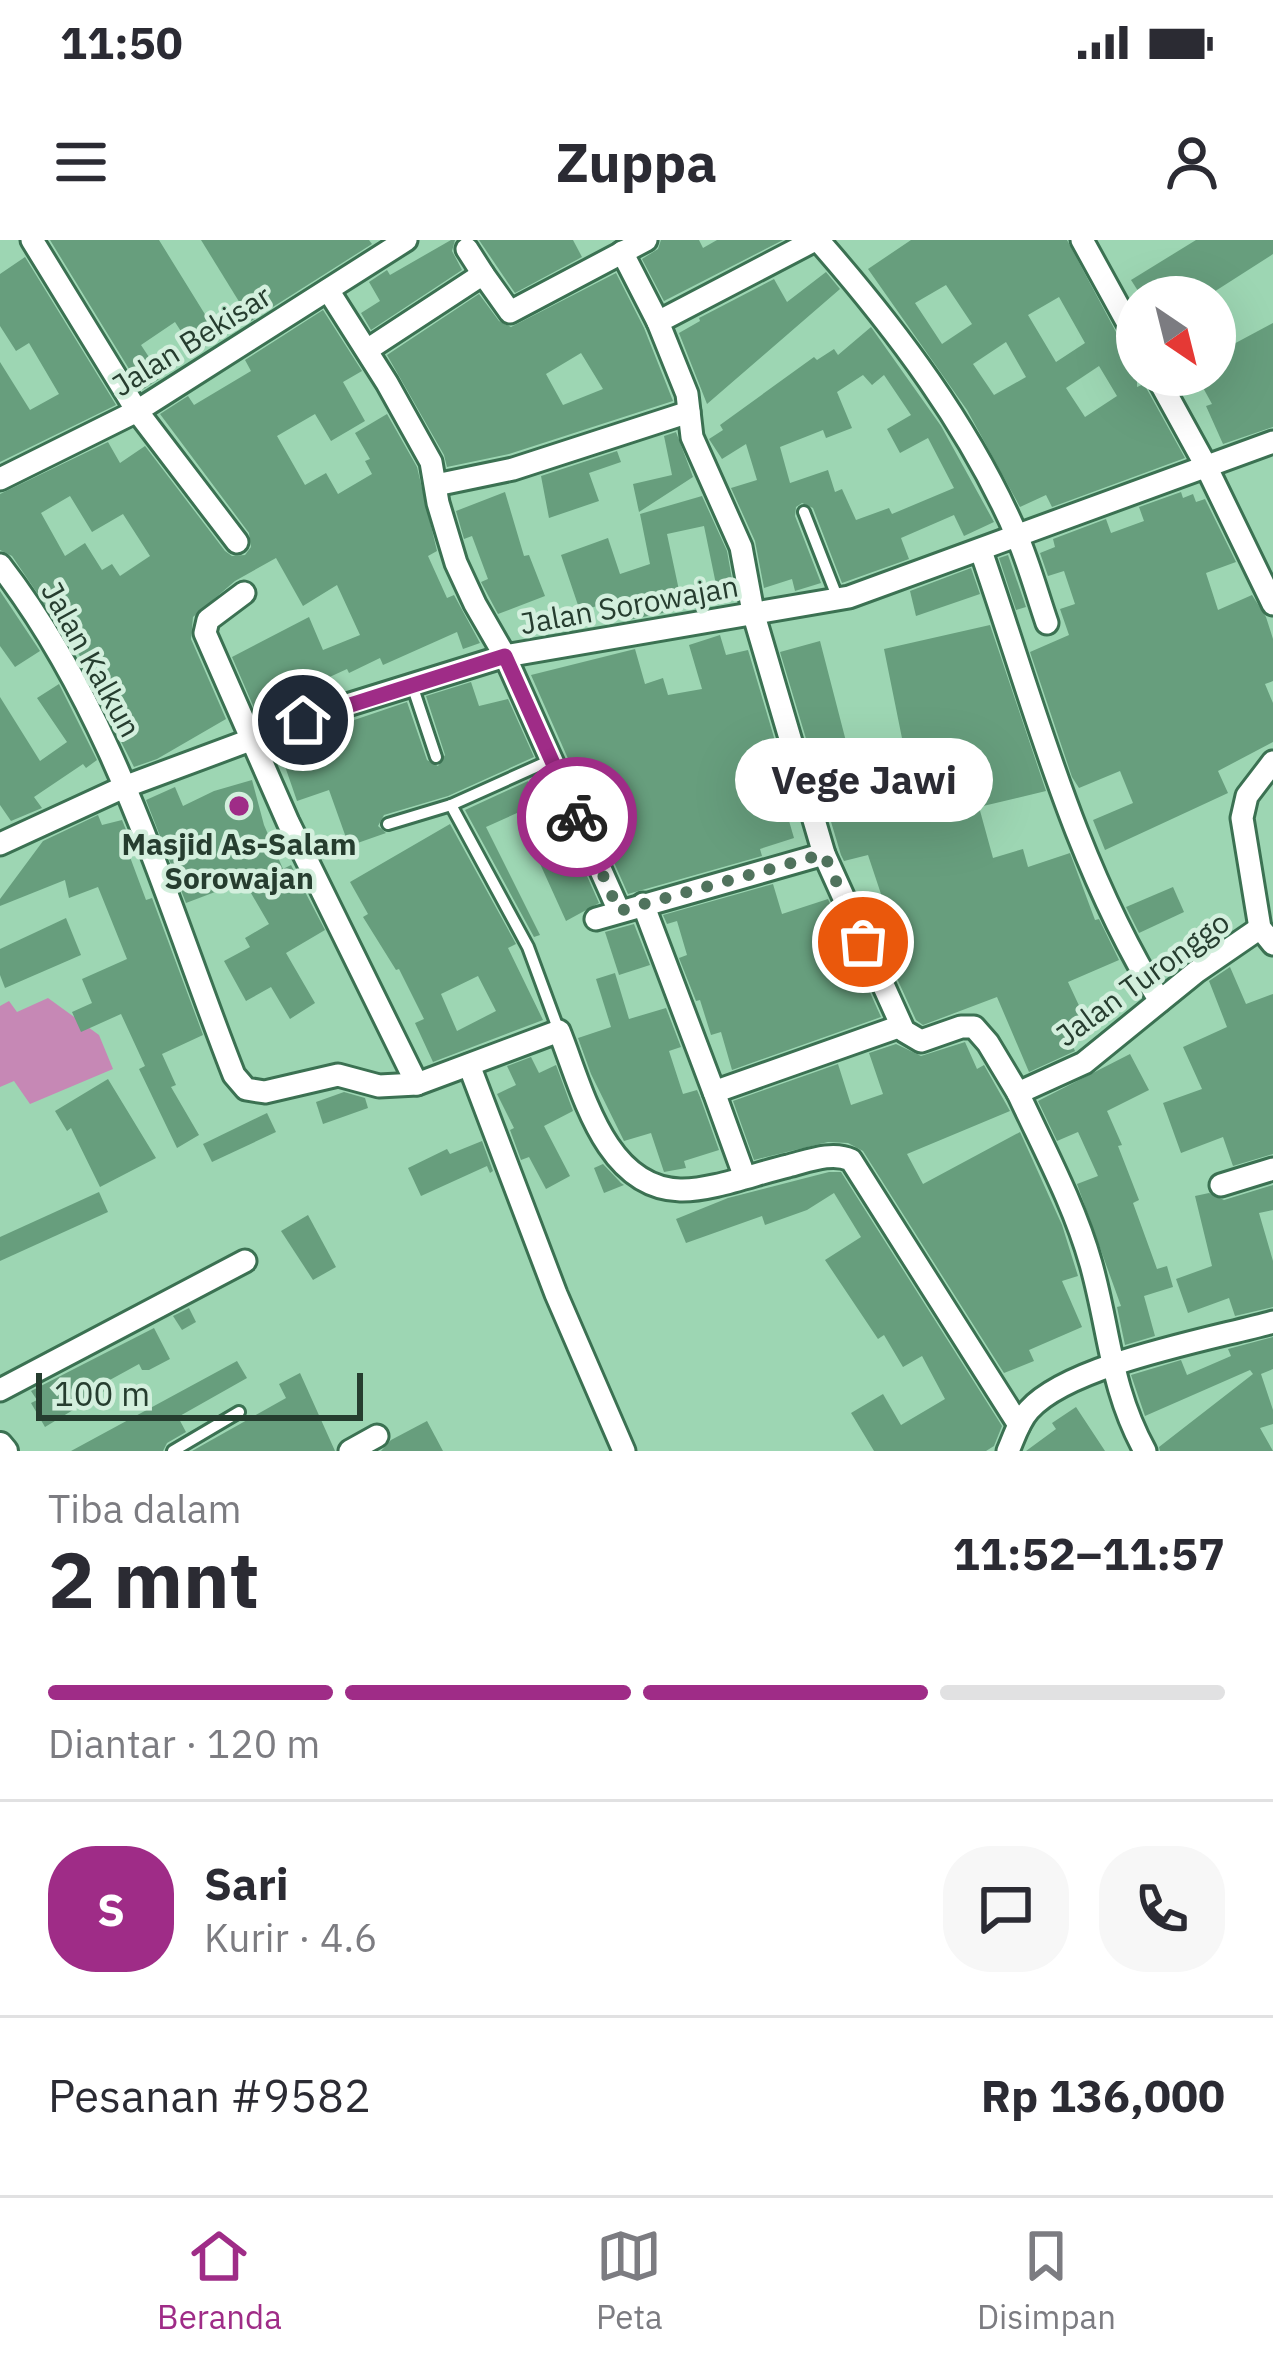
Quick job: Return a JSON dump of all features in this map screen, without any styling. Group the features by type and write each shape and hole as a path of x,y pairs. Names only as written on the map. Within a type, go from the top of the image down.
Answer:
{"street":[{"path":"32,240 137,411 237,542"},
{"name":"Jalan Bekisar","path":"0,479 137,411 328,290 382,246 406,240"},
{"path":"467,249 512,315 646,240"},
{"path":"658,322 816,240 872,304 952,413 1018,537 1047,623"},
{"path":"1082,240 1116,302"},
{"path":"622,252 678,367 692,437 741,547 753,612 824,854 901,1026 918,1041 961,1027 974,1028 1018,1093 1078,1221 1111,1367 1145,1451"},
{"path":"367,350 483,274"},
{"path":"328,290 418,436 457,563 505,656 619,911"},
{"path":"1168,396 1273,604"},
{"path":"436,484 513,469 689,412"},
{"name":"Jalan Sorowajan","path":"0,844 124,787 412,685 505,656 838,599 1273,442"},
{"path":"981,551 1080,848 1124,943 1160,1001"},
{"name":"Jalan Kalkun","path":"0,565 25,596 60,657 124,787 153,852 234,1076 247,1089 266,1092 338,1076 379,1086 417,1084"},
{"path":"244,593 204,625 251,740 417,1084 560,1031 603,1138 627,1168 654,1185 680,1190 826,1157 851,1160 1019,1425"},
{"path":"1266,927 1242,818 1247,796 1273,762"},
{"path":"596,919 824,854"},
{"path":"643,904 744,1175"},
{"name":"Jalan Turonggo","path":"1018,1093 1084,1063 1160,1001 1266,927"},
{"path":"714,1092 901,1026"},
{"path":"469,1065 556,1294 624,1451"},
{"path":"1221,1185 1273,1168"},
{"path":"0,1390 244,1261"},
{"path":"1008,1451 1031,1407 1111,1367 1273,1322"},
{"path":"350,1451 377,1436"}],"lane":[{"path":"804,512 838,599"},
{"path":"412,685 436,757"},
{"path":"388,824 451,805 551,760"},
{"path":"451,805 528,947 560,1031"},
{"path":"173,1451 239,1412"}],"shaded area":[{"path":"48,998 99,1035 113,1069 30,1104 14,1081 0,1087 0,1006 9,1001 17,1012"}],"building":[{"path":"50,240 159,240 219,337 195,353 175,322 141,345 162,377 142,390"},
{"path":"201,240 369,240 372,244 251,321"},
{"path":"455,240 452,251 462,270 371,330 361,313 380,301 369,282"},
{"path":"479,240 573,240 582,257 515,293"},
{"path":"661,240 699,240 703,248 717,240 783,240 664,301 642,259 658,249"},
{"path":"911,240 1067,240 1116,332 1116,394 1099,366 1066,388 1085,417 1117,396 1151,396 1185,458 1052,507 1046,495 1020,507 967,410 868,269","holes":["946,285 972,324 942,344 915,303","1059,297 1085,343 1056,362 1028,315","1006,342 1026,377 994,395 973,364"]},
{"path":"1196,240 1273,240 1273,254 1236,278 1138,276"},
{"path":"25,257 116,405 0,462 0,362 30,410 59,394 29,343 16,351 0,326 0,274"},
{"path":"826,272 840,289 707,404 679,333 774,279 787,302"},
{"path":"616,273 673,401 509,454 447,467 387,355 479,294 499,321 511,327","holes":["581,353 603,389 563,405 546,374"]},
{"path":"323,310 362,371 343,382 365,421 331,441 315,414 277,436 305,485 326,473 338,494 372,474 365,461 370,459 355,433 387,414 417,467 437,551 428,556 447,598 454,595 480,643 463,649 457,632 383,665 380,658 349,673 347,669 258,717 232,657 309,617 323,650 360,635 337,585 303,606 276,558 235,581 193,617 191,639 226,719 134,767 86,665 12,556 0,550 0,494 108,442 120,463 145,446 225,551 245,555 251,547 249,533 160,414 188,396 194,405 251,371 245,360","holes":["70,496 92,532 123,514 150,556 120,576 112,564 102,570 85,543 65,556 41,513"]},
{"path":"1273,323 1273,427 1223,444 1206,406 1212,404 1208,396 1236,396 1236,343"},
{"path":"871,327 941,426 994,522 964,536 954,515 901,538 909,559 842,583 813,508 802,503 795,516 821,583 795,591 792,579 764,588 755,541 731,488 757,480 746,444 722,459 709,439 723,430 720,425 814,357 817,360 834,349 838,355","holes":["863,375 872,385 884,375 911,415 887,429 900,453 928,438 954,488 892,514 889,508 856,520 842,489 835,492 828,470 790,483 780,447 823,430 826,438 852,428 837,392"]},
{"path":"676,432 693,477 639,512 633,484 672,475 664,436"},
{"path":"617,451 621,462 589,473 599,501 549,518 541,476"},
{"path":"505,492 524,556 529,555 545,596 498,614 481,582 488,579 472,536 464,539 456,511"},
{"path":"1181,492 1183,498 1193,494 1196,502 1205,499 1236,562 1206,573 1218,610 1252,595 1266,617 1273,639 1273,681 1265,684 1273,703 1273,742 1218,771 1228,793 1105,850 1093,820 1133,803 1120,771 1079,788 1072,777 1030,652 1069,635 1060,609 1075,604 1064,571 1048,576 1040,553 1055,547 1053,539 1106,519 1111,533 1144,521 1139,507"},
{"path":"702,496 727,551 735,596 719,599 704,526 667,534 683,609 628,620 621,599 580,611 561,555 608,538 620,574 650,564 640,514"},
{"path":"1008,555 1026,607 1016,610 999,558"},
{"path":"971,568 980,594 916,616 910,591"},
{"path":"0,591 40,651 15,667 0,646"},
{"path":"990,625 1046,791 979,807 993,858 1023,849 1028,867 1070,853 1095,920 1099,919 1119,960 1068,982 1090,1029 1069,1038 1075,1051 1029,1072 997,997 923,1025 916,1020 873,926 880,924 873,903 883,900 868,855 844,861 841,855 780,652 820,641 855,776 907,763 884,649"},
{"path":"720,635 726,655 748,650 789,788 780,790 794,838 760,849 762,856 628,894 531,675 635,649 645,684 663,678 668,695 702,689 689,645"},
{"path":"471,682 479,706 508,699 534,757 448,796 384,815 378,826 386,833 349,846 329,790 297,801 278,746 407,702 427,760 438,766 445,755 426,696"},
{"path":"59,684 97,760 86,768 83,764 34,797 42,808 11,821 0,805 0,697 40,761 67,742 37,698"},
{"path":"252,780 283,869 291,865 325,930 286,953 315,1003 290,1019 271,987 246,1001 224,961 250,947 245,938 269,924 244,881 186,903 146,800 175,787 183,806"},
{"path":"528,781 540,808 554,802 599,903 566,921 517,813 486,827 540,935 534,937 465,810"},
{"path":"98,815 102,825 122,820 146,900 152,898 203,1035 162,1054 176,1085 171,1087 199,1135 177,1148 139,1069 145,1066 121,1014 81,1032 72,1012 92,1003 82,979 127,959 98,887 69,898 65,880 0,906 0,899 43,841"},
{"path":"450,824 516,944 508,948 543,1020 433,1062 415,1023 424,1019 399,969 363,917 368,914 350,882","holes":["478,976 496,1011 457,1031 441,994"]},
{"path":"773,884 782,914 828,899 881,1017 732,1070 721,1032 711,1035 679,958 687,955 677,921 667,924 663,915"},
{"path":"1173,887 1184,912 1139,933 1126,907"},
{"path":"66,918 81,955 5,988 0,949"},
{"path":"634,924 650,965 619,975 605,932"},
{"path":"1230,967 1246,1004 1273,994 1273,1154 1233,1166 1223,1137 1181,1153 1163,1103 1202,1089 1183,1047 1227,1027 1209,981"},
{"path":"615,973 629,1019 666,1008 681,1047 669,1051 683,1094 697,1090 700,1097 719,1150 684,1161 686,1168 664,1172 651,1133 624,1141 591,1074 578,1038 611,1027 596,979"},
{"path":"965,1042 977,1069 984,1065 1010,1111 907,1154 923,1184 1020,1132 1062,1225 1078,1276 1062,1281 1082,1327 1029,1350 1034,1361 1004,1373 863,1151 848,1143 828,1142 754,1160 733,1101 838,1064 851,1105 883,1094 869,1053 896,1044 921,1056"},
{"path":"1130,1054 1149,1090 1107,1111 1122,1145 1118,1146 1139,1200 1133,1203 1157,1269 1167,1266 1173,1287 1144,1296 1155,1336 1125,1345 1117,1307 1121,1306 1077,1184 1098,1176 1078,1132 1057,1141 1038,1101"},
{"path":"531,1057 539,1073 556,1065 573,1111 544,1126 570,1176 546,1189 529,1157 521,1160 510,1130 514,1128 497,1094 516,1085 507,1066"},
{"path":"108,1079 156,1158 100,1187 71,1128 67,1131 55,1111"},
{"path":"344,1092 365,1098 368,1108 323,1124 316,1102"},
{"path":"267,1113 276,1132 212,1162 203,1144"},
{"path":"482,1141 493,1171 487,1166 421,1196 408,1168 447,1149 450,1154"},
{"path":"603,1164 624,1185 604,1193 594,1168"},
{"path":"841,1172 1002,1426 994,1446 986,1451 874,1451 851,1413 883,1394 901,1425 945,1399 922,1356 903,1367 884,1335 878,1339 825,1260 861,1237 834,1193 807,1210 765,1225 762,1216 686,1243 676,1219 728,1198"},
{"path":"1273,1185 1273,1210 1259,1213 1273,1261 1273,1307 1235,1316 1229,1298 1188,1313 1176,1279 1212,1266 1195,1196 1209,1193 1224,1200"},
{"path":"99,1192 108,1212 0,1261 0,1237"},
{"path":"308,1215 336,1267 313,1280 281,1231"},
{"path":"189,1308 196,1322 182,1330 173,1316"},
{"path":"154,1328 170,1359 149,1370 142,1370 139,1364 45,1427 31,1403 37,1400 31,1391"},
{"path":"1273,1337 1273,1369 1261,1374 1273,1424 1260,1428 1273,1451 1160,1451 1159,1447 1253,1374 1250,1370 1145,1416 1131,1375 1181,1360 1187,1375 1231,1356 1228,1349"},
{"path":"237,1361 247,1378 178,1417 186,1432 167,1443 163,1451 71,1451"},
{"path":"300,1373 335,1451 192,1451 286,1398 279,1384"},
{"path":"1076,1407 1105,1451 1026,1451 1056,1429 1052,1423"},
{"path":"427,1421 443,1451 381,1451 391,1440"}],"way so far":[{"path":"577,817 619,911 824,854 863,942"}],"place":[{"name":"Masjid As-Salam Sorowajan","path":"239,806"},
{"name":"Vege Jawi","path":"863,942"}],"route":[{"path":"303,720 505,656 577,817"}]}
